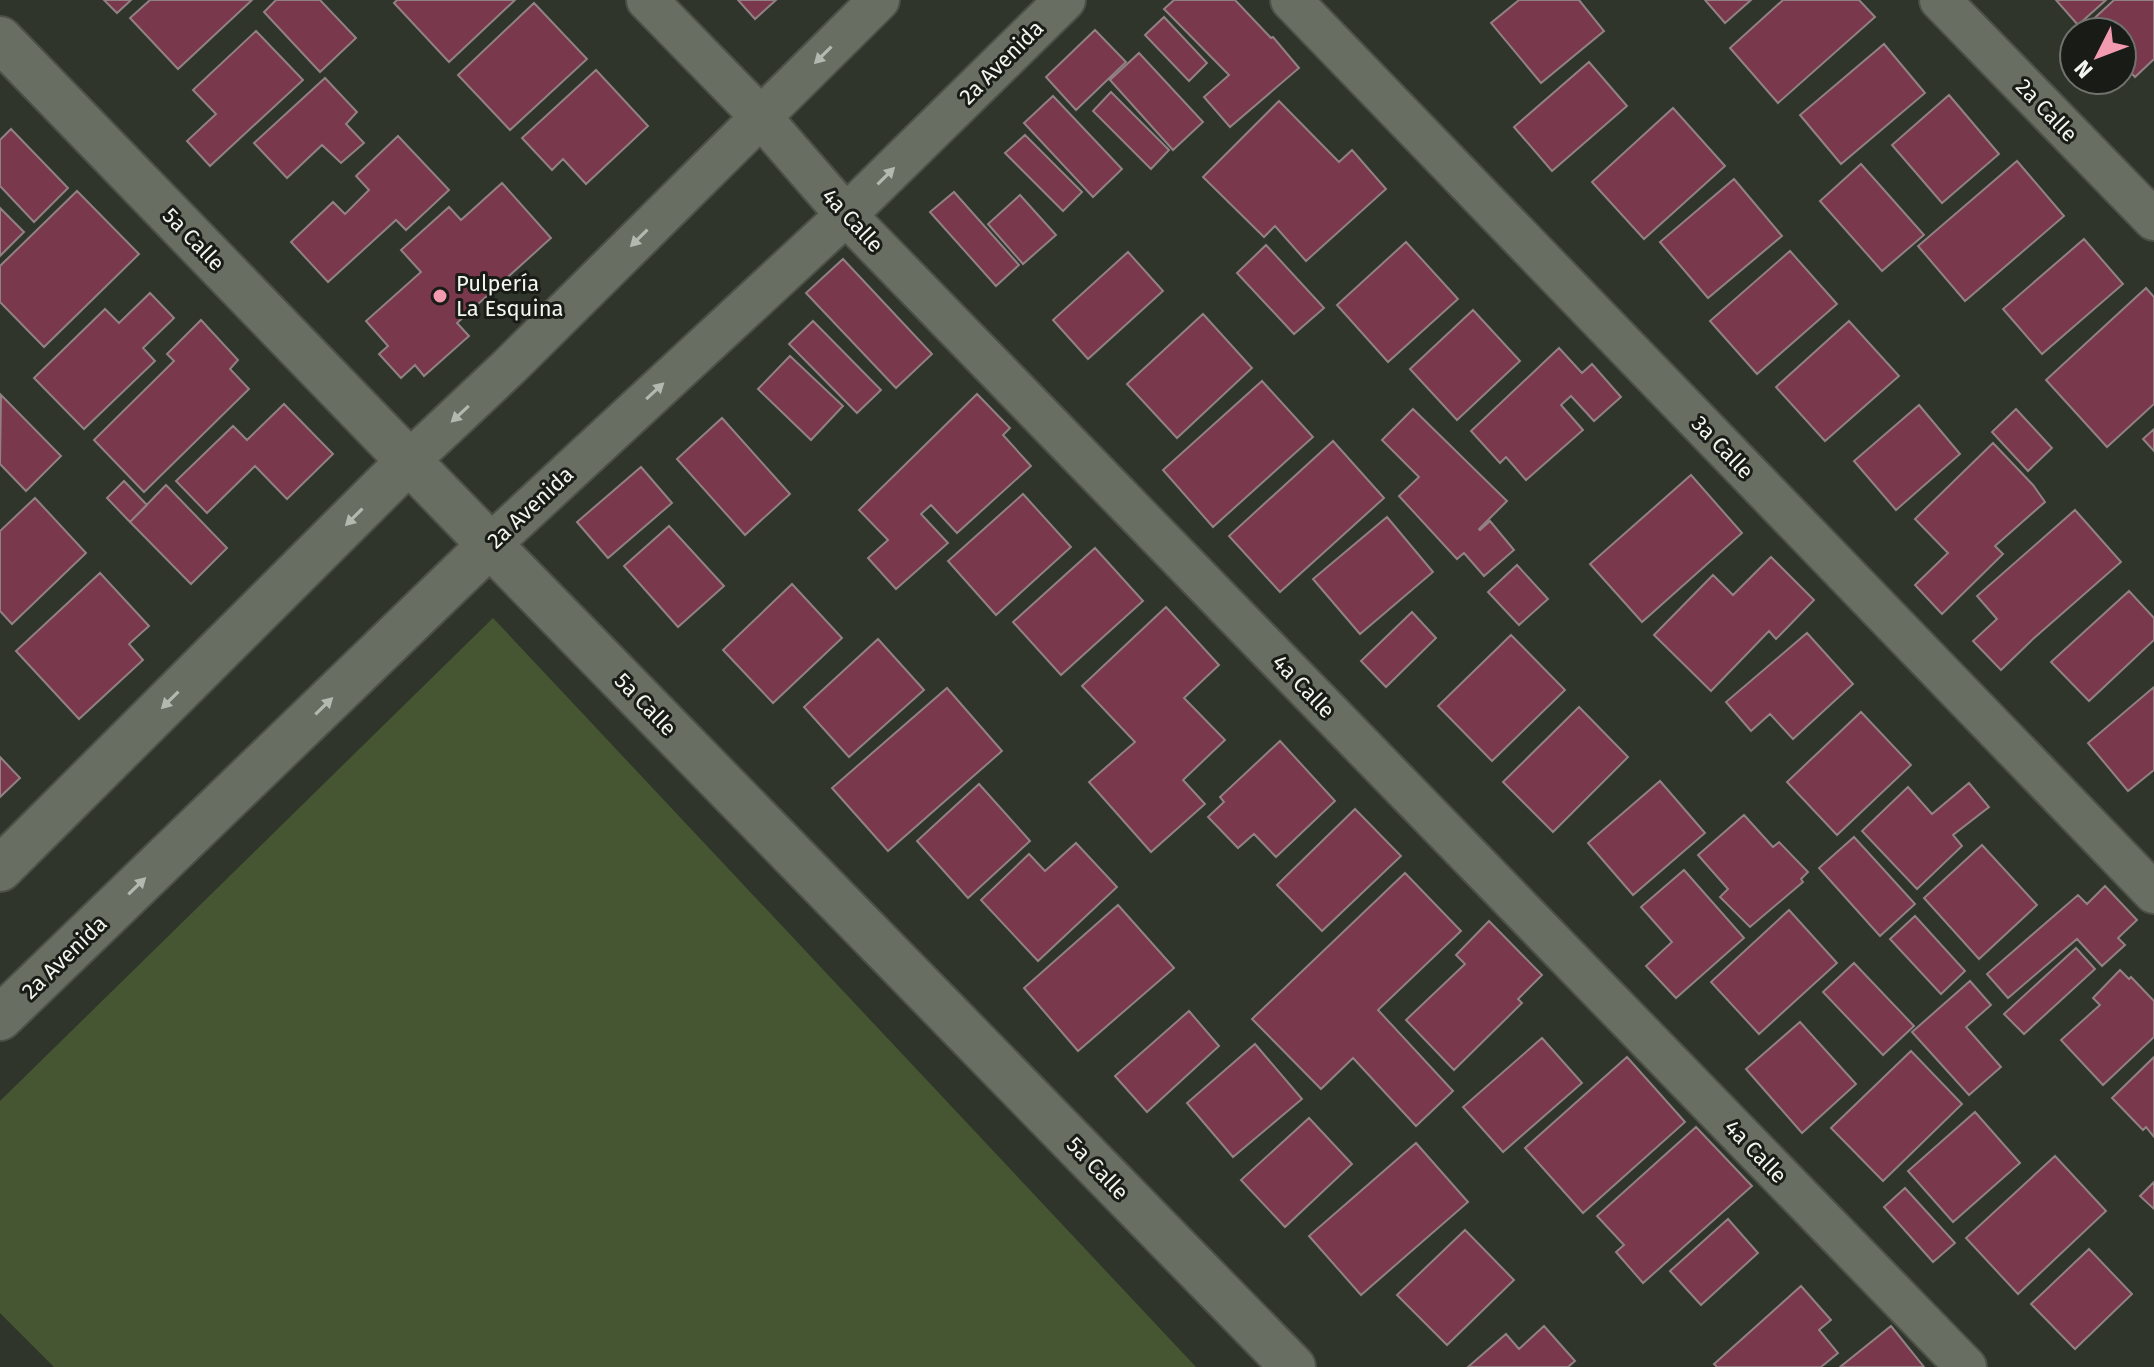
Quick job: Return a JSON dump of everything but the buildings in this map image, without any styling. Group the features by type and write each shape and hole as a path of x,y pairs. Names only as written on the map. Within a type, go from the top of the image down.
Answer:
{"street":[{"name":"4a Calle","path":"647,0 761,117 846,215 1966,1367"},
{"path":"0,869 409,461 510,366 879,0"},
{"name":"2a Avenida","path":"0,1018 490,545 846,215 1065,0"},
{"name":"3a Calle","path":"1291,0 2154,893"},
{"name":"2a Calle","path":"1940,0 2154,220"},
{"name":"5a Calle","path":"0,39 1293,1367"}],"green space":[{"path":"493,618 1196,1367 54,1367 0,1313 0,1101"}],"place":[{"name":"Pulpería La Esquina","path":"440,296"}]}
